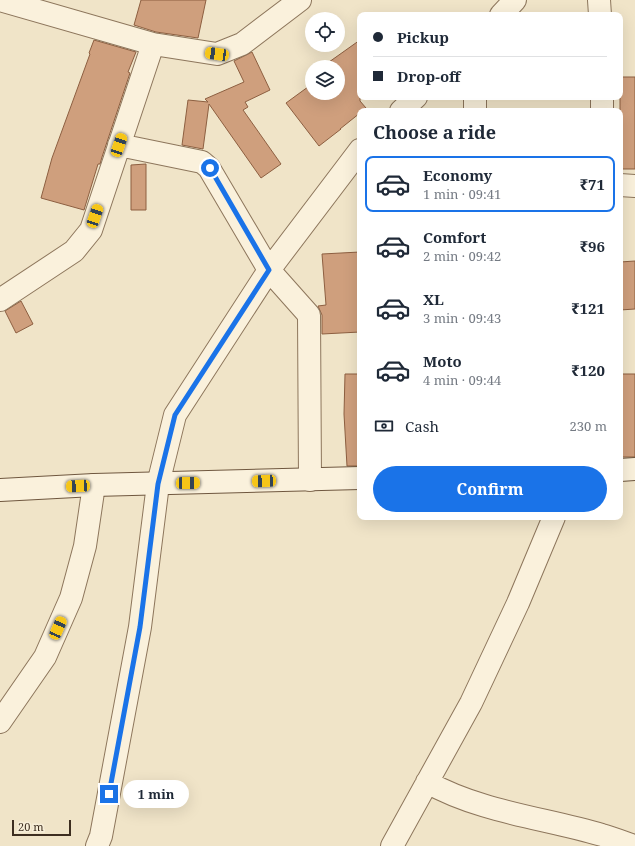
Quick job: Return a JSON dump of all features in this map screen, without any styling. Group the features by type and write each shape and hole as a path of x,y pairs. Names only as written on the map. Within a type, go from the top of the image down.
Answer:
{"street":[{"path":"0,0 153,44 217,54 242,44 300,0"},
{"path":"504,12 515,0"},
{"path":"599,0 600,12"},
{"path":"0,300 74,251 91,230 153,44"},
{"path":"404,108 413,100"},
{"path":"119,145 202,162 210,168 269,270 309,315 310,480"},
{"path":"103,843 140,627 158,484 175,415 269,270 357,154"},
{"path":"623,185 635,186"},
{"path":"623,470 635,469"},
{"path":"0,490 94,485 357,478"},
{"path":"1,720 45,657 71,598 85,546 94,485"},
{"path":"392,846 471,703 518,603 553,520"},
{"path":"427,782 444,792 508,812 602,835 634,846"}],"building":[{"path":"141,0 206,0 198,38 156,32 134,25"},
{"path":"94,40 136,52 128,72 130,73 100,164 98,164 84,210 41,198 52,158"},
{"path":"357,42 357,100 360,100 366,108 357,108 357,115 319,146 286,103 305,89 305,100 345,100 345,60 332,60"},
{"path":"252,52 270,90 245,102 248,107 243,110 281,164 261,178 209,104 203,149 182,145 188,100 208,102 205,99 244,82 234,61"},
{"path":"623,77 635,77 635,169 623,169 623,108 620,108 620,100 623,100"},
{"path":"146,164 146,210 131,210 131,165"},
{"path":"357,252 357,332 322,334 322,315 318,306 326,305 322,254"},
{"path":"635,261 635,309 623,310 623,262"},
{"path":"21,301 33,324 16,333 5,311"},
{"path":"345,374 357,374 357,466 347,466 344,414"},
{"path":"623,374 635,374 635,457 623,457"}],"route":[{"path":"109,794 140,627 158,484 175,415 269,270 210,168"}]}
